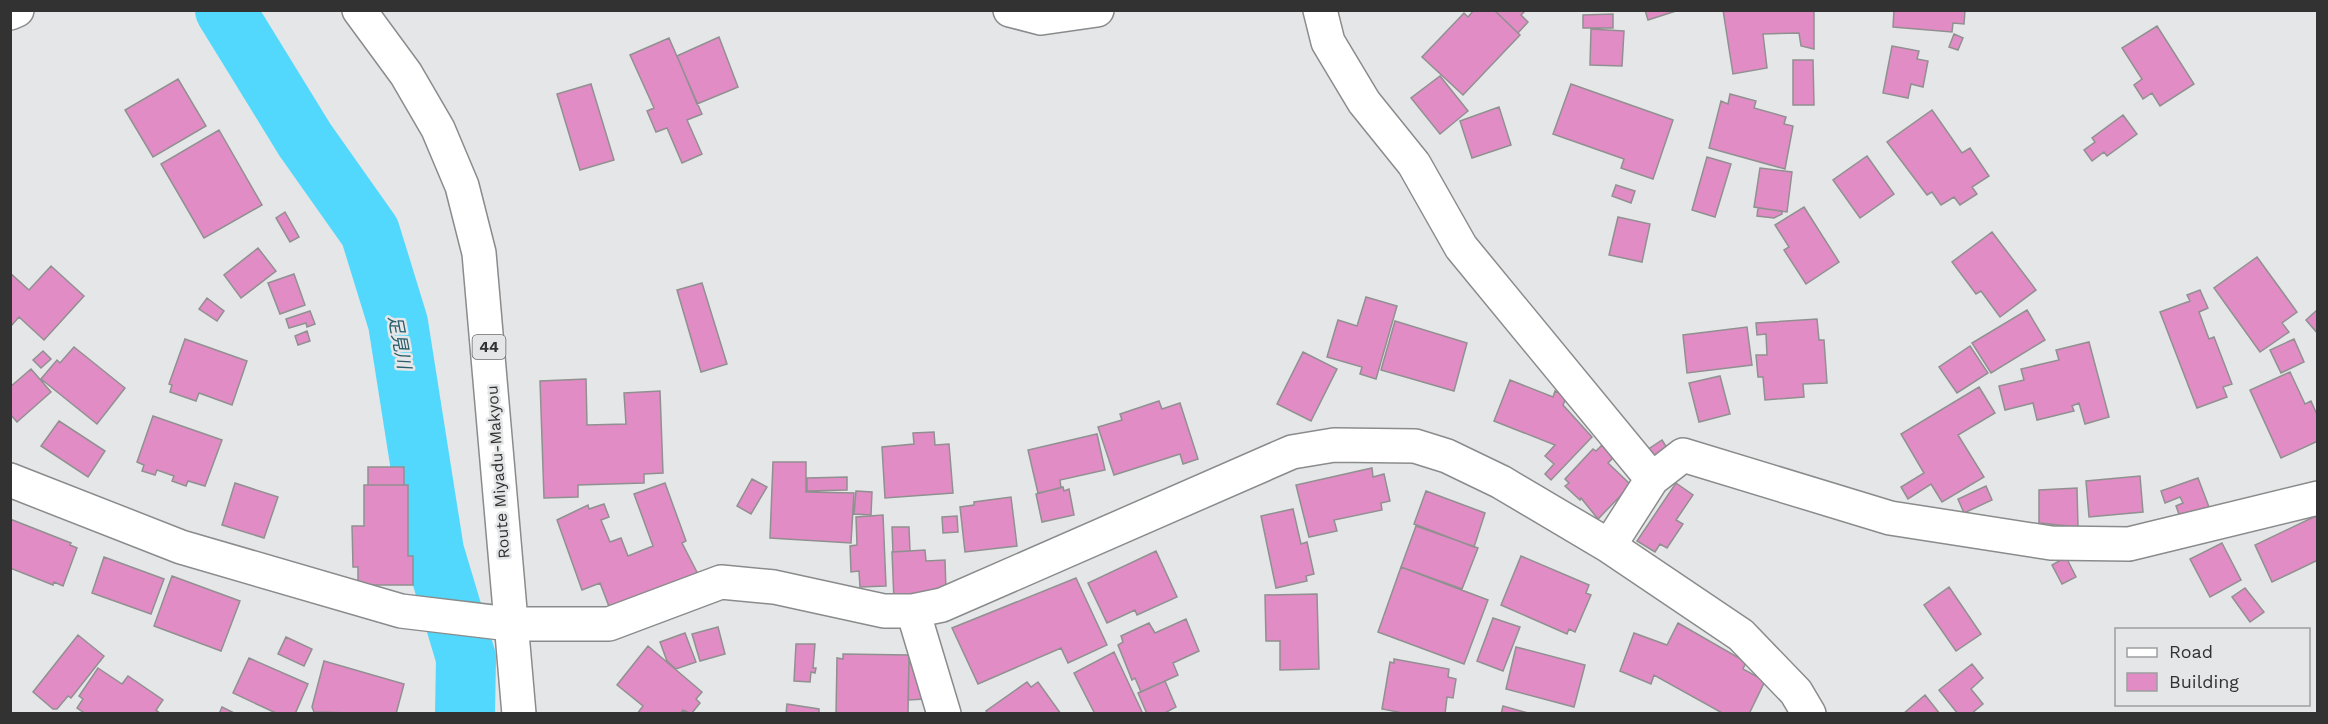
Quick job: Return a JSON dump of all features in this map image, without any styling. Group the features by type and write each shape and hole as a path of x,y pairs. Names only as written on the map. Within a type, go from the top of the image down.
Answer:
{"street":[{"path":"10,13 17,10"},
{"name":"Route Miyadu-Makyou","path":"359,10 406,75 438,129 462,186 479,253 499,623 519,714"},
{"path":"1010,10 1041,18 1097,10"},
{"path":"1320,10 1328,42 1364,102 1414,164 1461,247 1652,479"},
{"path":"10,480 182,547 401,611 499,623 609,624 721,582 774,587 884,611 914,611 942,605 1292,452 1334,445 1414,446 1447,456 1501,482 1609,546 1741,634 1796,693 1809,714"},
{"path":"1609,546 1652,479 1683,455 1890,518 2051,543 2129,544 2318,498"},
{"path":"914,611 944,714"}],"building":[{"path":"1474,10 1494,10 1520,35 1463,95 1422,57 1464,13 1468,17"},
{"path":"1494,10 1526,10 1521,15 1528,22 1518,33"},
{"path":"1645,10 1679,10 1648,20"},
{"path":"1723,10 1814,10 1814,49 1801,46 1799,33 1763,34 1767,68 1733,74"},
{"path":"1894,10 1965,10 1964,24 1953,23 1952,32 1893,27"},
{"path":"1613,14 1613,28 1583,28 1583,15"},
{"path":"2157,26 2194,84 2160,106 2152,93 2143,99 2134,85 2142,79 2122,48"},
{"path":"1591,29 1624,31 1622,66 1590,65"},
{"path":"1954,34 1963,38 1958,50 1949,47"},
{"path":"719,37 738,87 697,104 677,56"},
{"path":"669,38 702,114 687,120 702,154 682,163 667,128 656,132 647,111 654,108 630,55"},
{"path":"1892,46 1919,51 1917,59 1928,61 1923,87 1911,84 1908,98 1883,93"},
{"path":"1793,60 1813,60 1814,105 1793,105"},
{"path":"1440,76 1468,111 1440,134 1411,98"},
{"path":"178,79 206,126 153,157 125,110"},
{"path":"591,84 614,160 580,170 557,94"},
{"path":"1571,84 1673,120 1653,179 1621,168 1624,159 1553,134"},
{"path":"1730,94 1756,101 1754,108 1786,117 1784,124 1793,126 1785,169 1709,148 1721,101 1728,104"},
{"path":"1499,107 1511,145 1472,158 1460,121"},
{"path":"1932,110 1962,153 1970,148 1989,176 1972,187 1977,194 1960,205 1954,197 1941,205 1932,192 1927,195 1887,142"},
{"path":"2123,115 2137,134 2107,156 2104,152 2092,161 2084,150 2095,142 2092,138"},
{"path":"219,130 262,205 204,238 161,164"},
{"path":"1867,156 1894,194 1860,218 1833,180"},
{"path":"1707,157 1731,164 1715,217 1692,210"},
{"path":"1760,168 1792,172 1787,212 1754,207"},
{"path":"1616,185 1635,191 1631,203 1612,196"},
{"path":"1804,207 1839,262 1806,284 1784,250 1789,247 1775,225"},
{"path":"1758,208 1782,211 1782,214 1774,218 1757,216"},
{"path":"285,212 299,237 290,242 276,218"},
{"path":"1618,217 1650,224 1642,262 1609,255"},
{"path":"1992,232 2036,290 2000,317 1981,291 1976,294 1952,262"},
{"path":"258,248 276,271 241,298 224,275"},
{"path":"2257,257 2297,312 2282,323 2289,332 2260,352 2214,288"},
{"path":"51,266 84,296 44,340 19,317 10,327 10,273 29,290"},
{"path":"294,274 305,305 280,314 268,283"},
{"path":"702,283 727,364 701,372 677,290"},
{"path":"2200,290 2208,308 2199,312 2209,339 2214,337 2232,384 2223,387 2227,397 2197,408 2160,312 2190,301 2187,295"},
{"path":"1366,297 1397,306 1376,379 1360,374 1362,367 1327,357 1338,320 1357,326"},
{"path":"207,298 224,311 217,321 199,309"},
{"path":"2027,310 2045,340 1991,373 1972,343"},
{"path":"310,311 315,324 307,327 306,323 289,328 286,319"},
{"path":"2318,311 2318,334 2306,320"},
{"path":"1817,319 1819,340 1824,340 1827,383 1803,384 1804,397 1765,400 1763,377 1758,377 1756,355 1767,355 1766,334 1757,335 1756,323"},
{"path":"1395,321 1467,343 1454,391 1381,370"},
{"path":"1747,327 1752,365 1687,373 1683,335"},
{"path":"307,331 310,341 298,345 295,336"},
{"path":"185,339 247,361 232,405 199,393 196,401 170,392 172,385 169,384"},
{"path":"2294,339 2304,362 2281,373 2270,350"},
{"path":"2089,342 2109,417 2085,424 2079,403 2072,406 2074,411 2037,420 2033,403 2005,410 1999,386 2024,380 2021,369 2059,360 2056,350"},
{"path":"1970,346 1988,373 1957,393 1939,367"},
{"path":"74,347 125,388 97,424 41,379 57,360 60,363"},
{"path":"43,351 51,359 41,368 33,360"},
{"path":"1303,352 1337,369 1311,421 1277,404"},
{"path":"31,369 51,392 17,422 10,414 10,387"},
{"path":"2290,372 2305,404 2311,401 2318,417 2318,441 2281,458 2250,390"},
{"path":"1720,376 1730,414 1699,422 1689,383"},
{"path":"586,379 587,425 626,424 624,393 660,391 663,473 644,474 644,483 578,485 578,497 544,498 540,381"},
{"path":"1510,380 1553,397 1555,391 1567,396 1563,405 1592,437 1551,480 1545,474 1554,464 1545,456 1555,445 1494,421"},
{"path":"1979,387 1995,413 1958,435 1984,477 1942,502 1931,484 1908,499 1901,487 1924,473 1901,434"},
{"path":"1159,401 1162,409 1180,403 1198,459 1183,464 1180,454 1114,475 1098,427 1122,420 1120,414"},
{"path":"153,416 222,440 205,486 188,481 186,486 172,481 174,476 157,470 155,475 142,471 144,465 137,462"},
{"path":"59,421 105,451 88,477 41,446"},
{"path":"934,432 935,445 949,444 953,493 885,498 882,447 914,444 913,433"},
{"path":"1097,434 1105,470 1060,480 1061,488 1038,493 1028,450"},
{"path":"1662,440 1667,448 1652,458 1647,450"},
{"path":"1602,445 1613,458 1608,463 1631,485 1598,519 1581,498 1580,500 1565,486 1569,483 1565,479 1593,449 1596,451"},
{"path":"773,462 806,462 806,492 854,493 851,543 770,538"},
{"path":"368,467 404,467 404,485 368,485"},
{"path":"1372,468 1373,477 1384,474 1390,501 1381,503 1382,510 1334,520 1337,531 1309,537 1296,485"},
{"path":"2140,476 2143,512 2089,517 2086,481"},
{"path":"847,477 847,490 807,491 807,478"},
{"path":"2198,478 2209,507 2180,517 2176,506 2183,503 2180,497 2165,503 2161,491"},
{"path":"752,479 767,487 751,514 737,506"},
{"path":"235,483 278,497 264,538 222,525"},
{"path":"665,483 686,541 682,543 698,574 610,609 600,583 582,590 557,520 588,505 589,509 604,504 609,517 601,520 610,542 621,538 628,556 653,546 634,494"},
{"path":"1676,483 1693,495 1676,520 1683,524 1667,548 1660,544 1655,552 1637,541"},
{"path":"364,485 408,485 408,556 413,556 413,585 358,585 358,567 353,567 352,526 364,526"},
{"path":"1986,486 1992,500 1964,513 1958,499"},
{"path":"1063,487 1064,491 1069,489 1074,515 1042,522 1036,494"},
{"path":"2077,488 2078,527 2039,523 2039,490"},
{"path":"856,491 872,492 871,515 854,514"},
{"path":"1426,491 1485,513 1474,547 1414,524"},
{"path":"1011,497 1017,546 965,552 960,507 974,505 974,502"},
{"path":"1293,509 1301,544 1307,542 1314,574 1306,576 1307,581 1276,588 1261,516"},
{"path":"883,515 886,586 860,587 859,571 851,572 850,546 857,545 856,517"},
{"path":"2318,515 2318,560 2272,582 2255,545"},
{"path":"957,516 958,532 943,533 942,517"},
{"path":"10,519 71,543 70,545 77,548 63,586 54,582 53,585 10,568"},
{"path":"1416,526 1478,548 1462,589 1401,567"},
{"path":"892,527 909,527 910,551 893,552"},
{"path":"2222,543 2241,580 2210,597 2190,559"},
{"path":"925,550 926,561 945,560 946,591 894,601 892,552"},
{"path":"1156,551 1177,597 1137,615 1135,610 1107,623 1088,583"},
{"path":"1521,556 1589,585 1586,593 1591,595 1575,632 1569,629 1567,634 1501,605"},
{"path":"104,557 164,579 151,614 92,593"},
{"path":"2066,557 2076,577 2062,584 2052,565"},
{"path":"1401,567 1488,600 1464,664 1378,632"},
{"path":"172,576 240,601 221,651 154,626"},
{"path":"1076,578 1107,645 1068,663 1061,648 978,684 952,628"},
{"path":"1949,587 1981,634 1956,651 1924,605"},
{"path":"2245,588 2264,612 2250,622 2232,597"},
{"path":"1317,594 1319,669 1280,670 1280,641 1266,641 1265,595"},
{"path":"1493,618 1520,627 1503,671 1477,661"},
{"path":"1186,619 1199,651 1173,663 1178,675 1141,692 1135,678 1132,680 1118,645 1123,642 1121,636 1149,623 1155,633"},
{"path":"1678,623 1746,662 1743,669 1765,681 1749,714 1724,714 1654,675 1651,684 1620,671 1634,633 1667,645"},
{"path":"718,627 725,654 700,661 692,634"},
{"path":"685,633 696,662 676,669 667,661 660,642"},
{"path":"78,635 104,656 71,698 68,696 57,709 53,709 33,692"},
{"path":"286,637 312,649 304,666 278,654"},
{"path":"796,644 815,644 813,668 816,668 815,673 811,672 810,682 794,681"},
{"path":"648,646 702,692 696,699 700,703 691,714 683,710 680,714 637,714 643,706 617,685"},
{"path":"1516,647 1585,665 1574,707 1506,689"},
{"path":"1114,652 1143,714 1095,714 1074,673"},
{"path":"843,654 909,655 908,714 836,714 837,658 843,659"},
{"path":"249,658 308,684 295,714 278,714 233,693"},
{"path":"1394,659 1449,669 1448,677 1456,679 1453,698 1447,697 1445,714 1408,714 1382,709 1390,662 1394,663"},
{"path":"324,661 404,684 396,714 314,712 312,707"},
{"path":"909,662 919,673 925,699 908,700"},
{"path":"1972,664 1983,678 1971,689 1983,704 1971,714 1958,714 1939,690"},
{"path":"98,668 122,684 128,676 163,700 156,710 161,714 86,714 77,708 83,699 79,696"},
{"path":"1165,681 1176,707 1163,714 1147,714 1138,693"},
{"path":"1027,682 1031,687 1038,682 1061,714 988,714 986,711"},
{"path":"1925,695 1940,714 1903,714"},
{"path":"787,704 819,709 819,714 786,714"},
{"path":"1503,706 1528,713 1501,714"},
{"path":"222,707 236,714 219,714"}],"waterway":[{"name":"足見川","path":"225,10 305,140 370,232 398,323 434,551 466,658 465,714"}]}
